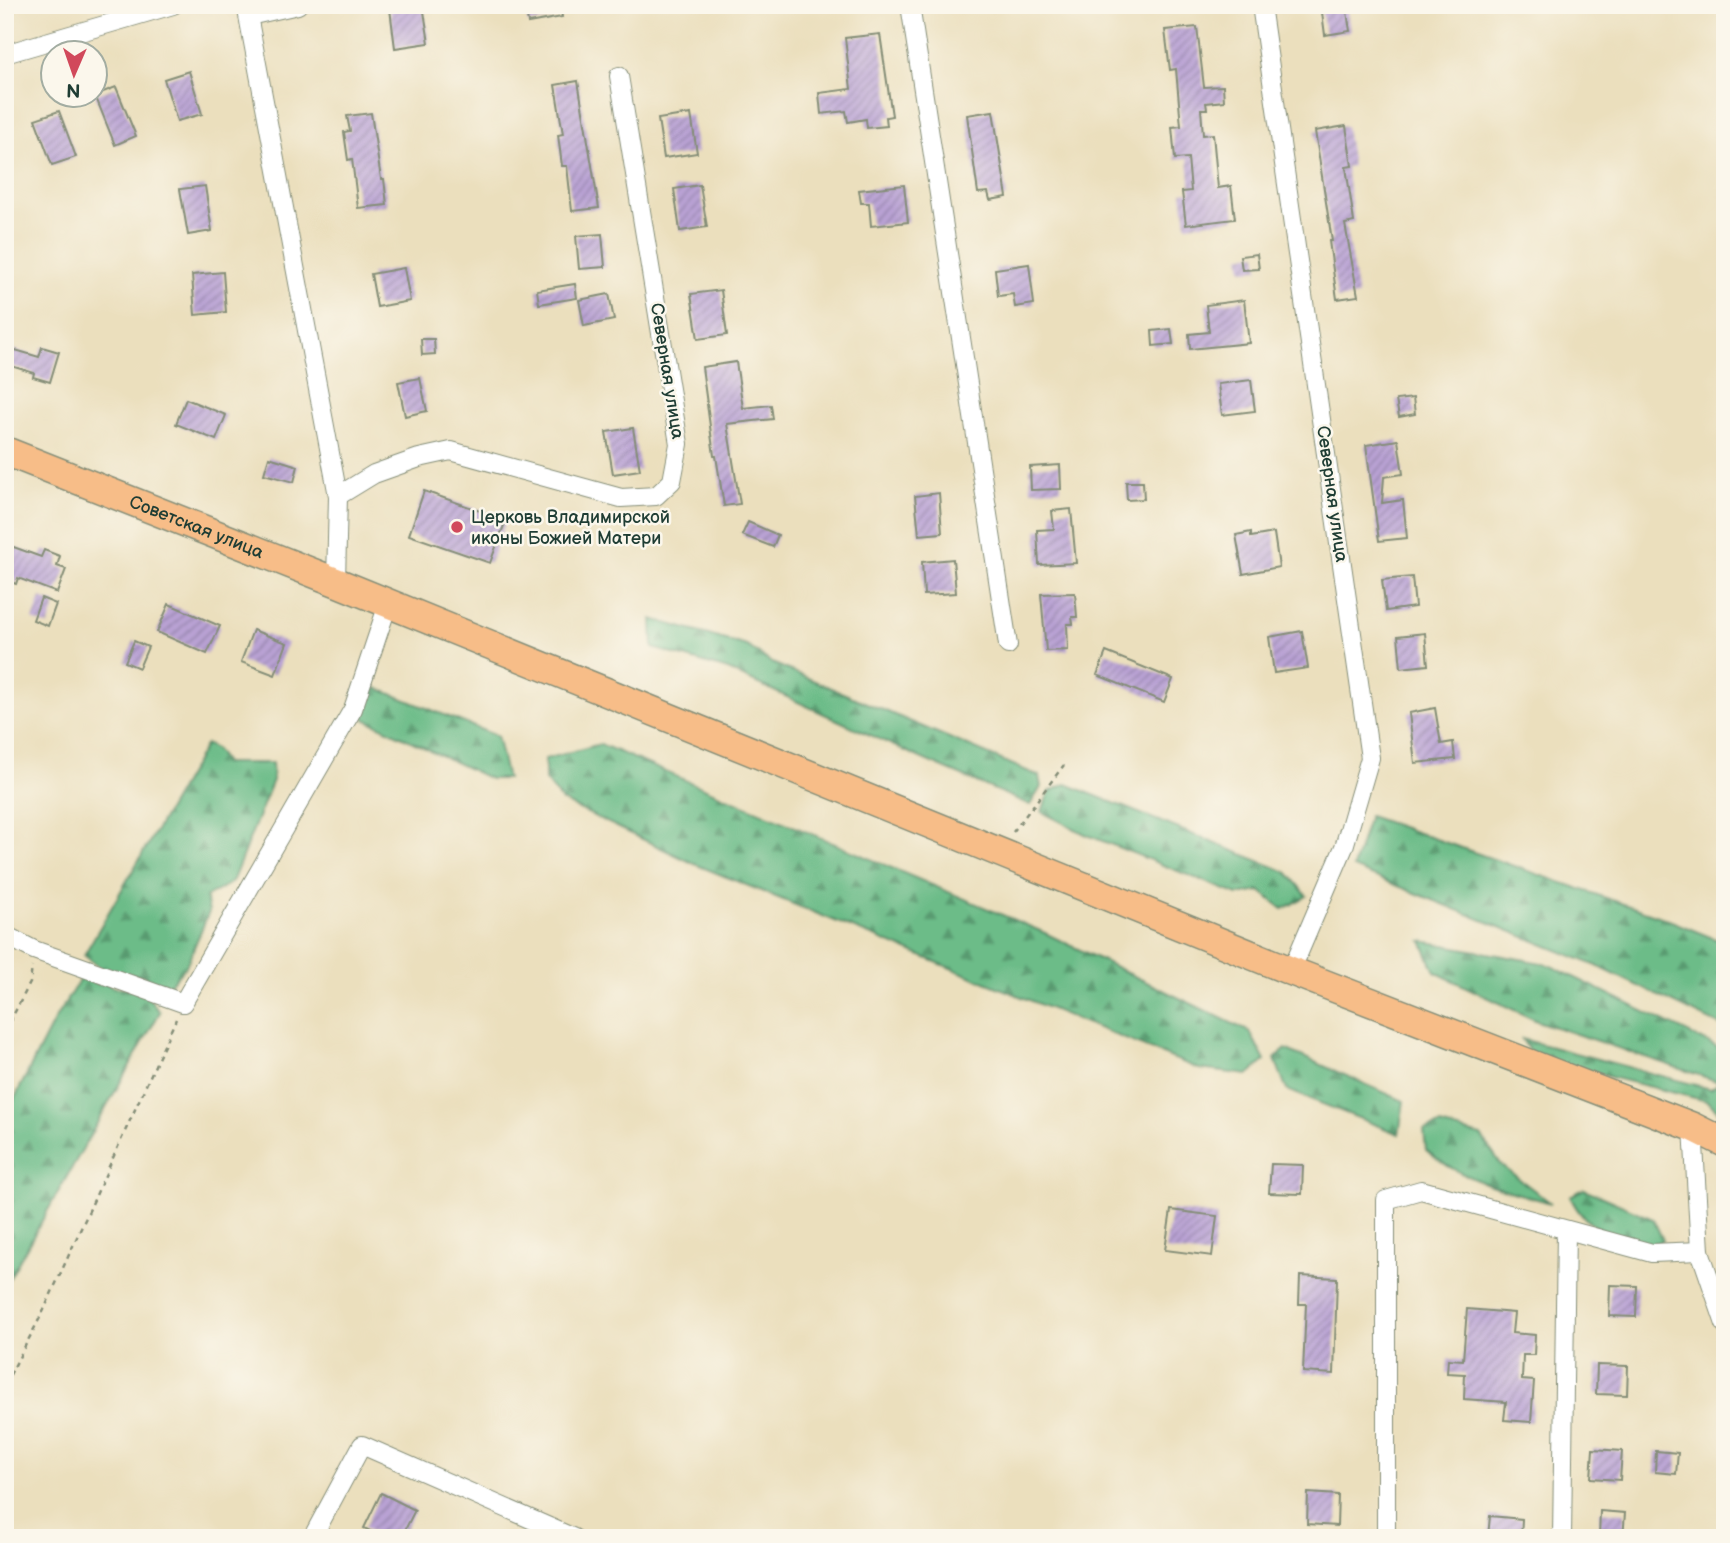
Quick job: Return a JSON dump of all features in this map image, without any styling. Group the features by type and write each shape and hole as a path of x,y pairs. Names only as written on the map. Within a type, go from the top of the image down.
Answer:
{"main road":[{"name":"Советская улица","path":"5,451 336,582 1291,971 1693,1127 1725,1143"}],"street":[{"path":"5,54 173,5"},
{"path":"298,5 247,10 338,495 336,582"},
{"path":"910,5 1008,645"},
{"name":"Северная улица","path":"1261,5 1370,758 1343,847 1291,971"},
{"name":"Северная улица","path":"338,495 374,474 419,458 451,451 621,498 656,496 672,481 679,443 620,76"},
{"path":"5,935 34,950 183,1003 353,709 388,604"},
{"path":"1693,1127 1700,1251 1725,1324"},
{"path":"1386,1538 1386,1200 1420,1189 1652,1253 1700,1251"},
{"path":"1562,1538 1566,1230"},
{"path":"312,1538 362,1445 574,1538"}],"path":[{"path":"998,852 1064,765"},
{"path":"5,1031 30,983 34,950"},
{"path":"5,1384 43,1312 183,1003"}],"green space":[{"path":"652,619 747,646 772,663 1039,776 1041,787 1030,805 728,670 653,648"},
{"path":"374,687 497,736 507,779 490,779 365,719 360,707"},
{"path":"206,744 216,750 225,763 272,763 273,780 232,882 206,897 209,912 186,966 166,989 143,975 110,976 84,955"},
{"path":"600,744 1045,933 1250,1032 1265,1061 1248,1075 1199,1069 697,865 562,801 545,780 545,759"},
{"path":"1066,784 1287,872 1307,896 1283,909 1260,891 1238,895 1085,834 1042,812 1049,792"},
{"path":"1369,816 1664,918 1725,943 1725,1028 1597,966 1353,868"},
{"path":"1422,941 1547,964 1725,1051 1725,1117 1707,1101 1533,1058 1522,1039 1711,1089 1720,1082 1537,1021 1435,972"},
{"path":"85,971 115,988 140,987 160,1012 5,1286 5,1117 56,1017"},
{"path":"1285,1049 1404,1101 1399,1134 1287,1090 1275,1059"},
{"path":"1440,1125 1481,1136 1501,1165 1551,1203 1469,1177 1440,1161 1426,1150 1424,1130"},
{"path":"1584,1189 1653,1219 1663,1240 1652,1246 1615,1236 1594,1226 1577,1209 1570,1196"}],"building":[{"path":"423,5 429,43 395,48 390,9"},
{"path":"525,5 560,5 562,17 528,23"},
{"path":"1321,5 1346,5 1350,31 1325,35"},
{"path":"1197,27 1204,87 1223,86 1224,101 1206,103 1207,109 1201,109 1203,135 1213,134 1218,188 1231,186 1235,219 1186,225 1182,192 1191,191 1188,158 1175,159 1172,127 1181,126 1176,69 1170,70 1165,30"},
{"path":"880,34 892,116 886,117 887,126 867,128 866,119 848,122 846,111 821,114 819,93 851,89 845,38"},
{"path":"189,71 202,114 177,121 164,79"},
{"path":"578,81 599,208 572,211 567,166 562,166 558,135 563,134 555,85"},
{"path":"116,87 136,136 115,145 100,108 108,108 108,90"},
{"path":"59,111 76,157 52,165 35,119"},
{"path":"993,111 1007,197 990,200 988,192 978,193 967,115"},
{"path":"371,113 387,205 358,208 352,159 348,160 344,132 350,131 347,116"},
{"path":"691,114 697,153 664,158 658,119"},
{"path":"1346,126 1352,166 1346,167 1354,222 1345,224 1358,296 1337,299 1329,241 1332,241 1315,131"},
{"path":"700,185 707,227 680,231 674,189"},
{"path":"904,185 908,222 871,226 869,203 861,203 859,190"},
{"path":"205,186 212,231 188,235 180,189"},
{"path":"602,234 605,267 579,269 576,236"},
{"path":"1257,254 1259,269 1242,270 1240,256"},
{"path":"1029,264 1034,304 1015,307 1013,294 998,296 995,269"},
{"path":"404,268 410,301 377,307 371,274"},
{"path":"223,272 226,312 195,315 192,275"},
{"path":"575,284 577,298 539,304 537,290"},
{"path":"721,290 727,335 698,339 691,294"},
{"path":"609,294 614,320 584,326 579,300"},
{"path":"1244,300 1249,343 1190,349 1189,334 1209,332 1206,305"},
{"path":"1171,329 1173,344 1153,346 1152,331"},
{"path":"421,339 434,339 435,354 422,355"},
{"path":"42,347 59,352 50,382 33,377 34,373 8,365 12,349 39,357"},
{"path":"736,362 743,408 771,405 773,419 727,424 740,504 724,506 702,367"},
{"path":"420,378 427,411 405,416 398,382"},
{"path":"1251,380 1255,411 1222,415 1218,384"},
{"path":"1413,398 1415,414 1399,417 1396,400"},
{"path":"186,399 226,415 216,440 176,424"},
{"path":"633,428 640,470 613,474 606,432"},
{"path":"1398,440 1403,474 1384,477 1382,503 1403,500 1407,538 1379,541 1366,445"},
{"path":"269,457 298,466 294,482 264,474"},
{"path":"1060,465 1061,489 1031,490 1030,467"},
{"path":"1126,482 1143,482 1144,499 1127,500"},
{"name":"Церковь Владимирской иконы Божией Матери","path":"424,491 506,520 490,563 409,535"},
{"path":"939,493 942,533 919,535 915,496"},
{"path":"1071,509 1076,563 1039,565 1037,530 1054,529 1052,511"},
{"path":"748,522 778,535 773,547 742,535"},
{"path":"1251,532 1251,537 1274,533 1279,567 1243,574 1236,535"},
{"path":"8,545 41,557 44,550 60,556 57,566 66,569 57,593 18,578 16,584 5,580 5,553"},
{"path":"953,559 956,593 924,595 922,562"},
{"path":"1412,577 1415,607 1386,611 1382,580"},
{"path":"1075,593 1077,617 1072,617 1073,624 1067,624 1068,650 1046,651 1041,594"},
{"path":"41,598 56,604 48,626 33,620"},
{"path":"169,604 220,626 207,654 157,632"},
{"path":"253,630 287,643 275,675 241,662"},
{"path":"1302,631 1308,668 1274,673 1269,637"},
{"path":"1425,633 1428,665 1401,668 1398,636"},
{"path":"134,641 148,647 139,668 125,662"},
{"path":"1106,652 1173,679 1164,702 1097,675"},
{"path":"1435,708 1441,744 1453,742 1455,759 1415,763 1409,713"},
{"path":"1271,1164 1303,1165 1302,1194 1269,1193"},
{"path":"1171,1210 1217,1216 1212,1256 1165,1250"},
{"path":"1300,1276 1337,1278 1334,1374 1303,1372 1306,1304 1299,1304"},
{"path":"1610,1285 1637,1286 1636,1317 1609,1316"},
{"path":"1467,1309 1514,1313 1512,1333 1535,1335 1534,1355 1523,1355 1522,1380 1534,1381 1531,1422 1504,1420 1506,1402 1464,1399 1465,1374 1447,1373 1448,1359 1463,1360"},
{"path":"1597,1365 1628,1366 1627,1395 1596,1394"},
{"path":"1593,1449 1622,1451 1620,1480 1591,1478"},
{"path":"1656,1451 1678,1453 1676,1474 1655,1472"},
{"path":"381,1493 415,1510 401,1538 384,1538 364,1528"},
{"path":"1308,1493 1338,1495 1337,1526 1307,1524"},
{"path":"1600,1511 1625,1513 1623,1538 1599,1538"},
{"path":"1490,1516 1522,1519 1521,1538 1488,1537"}],"place":[{"name":"Церковь Владимирской иконы Божией Матери","path":"457,527"}]}
